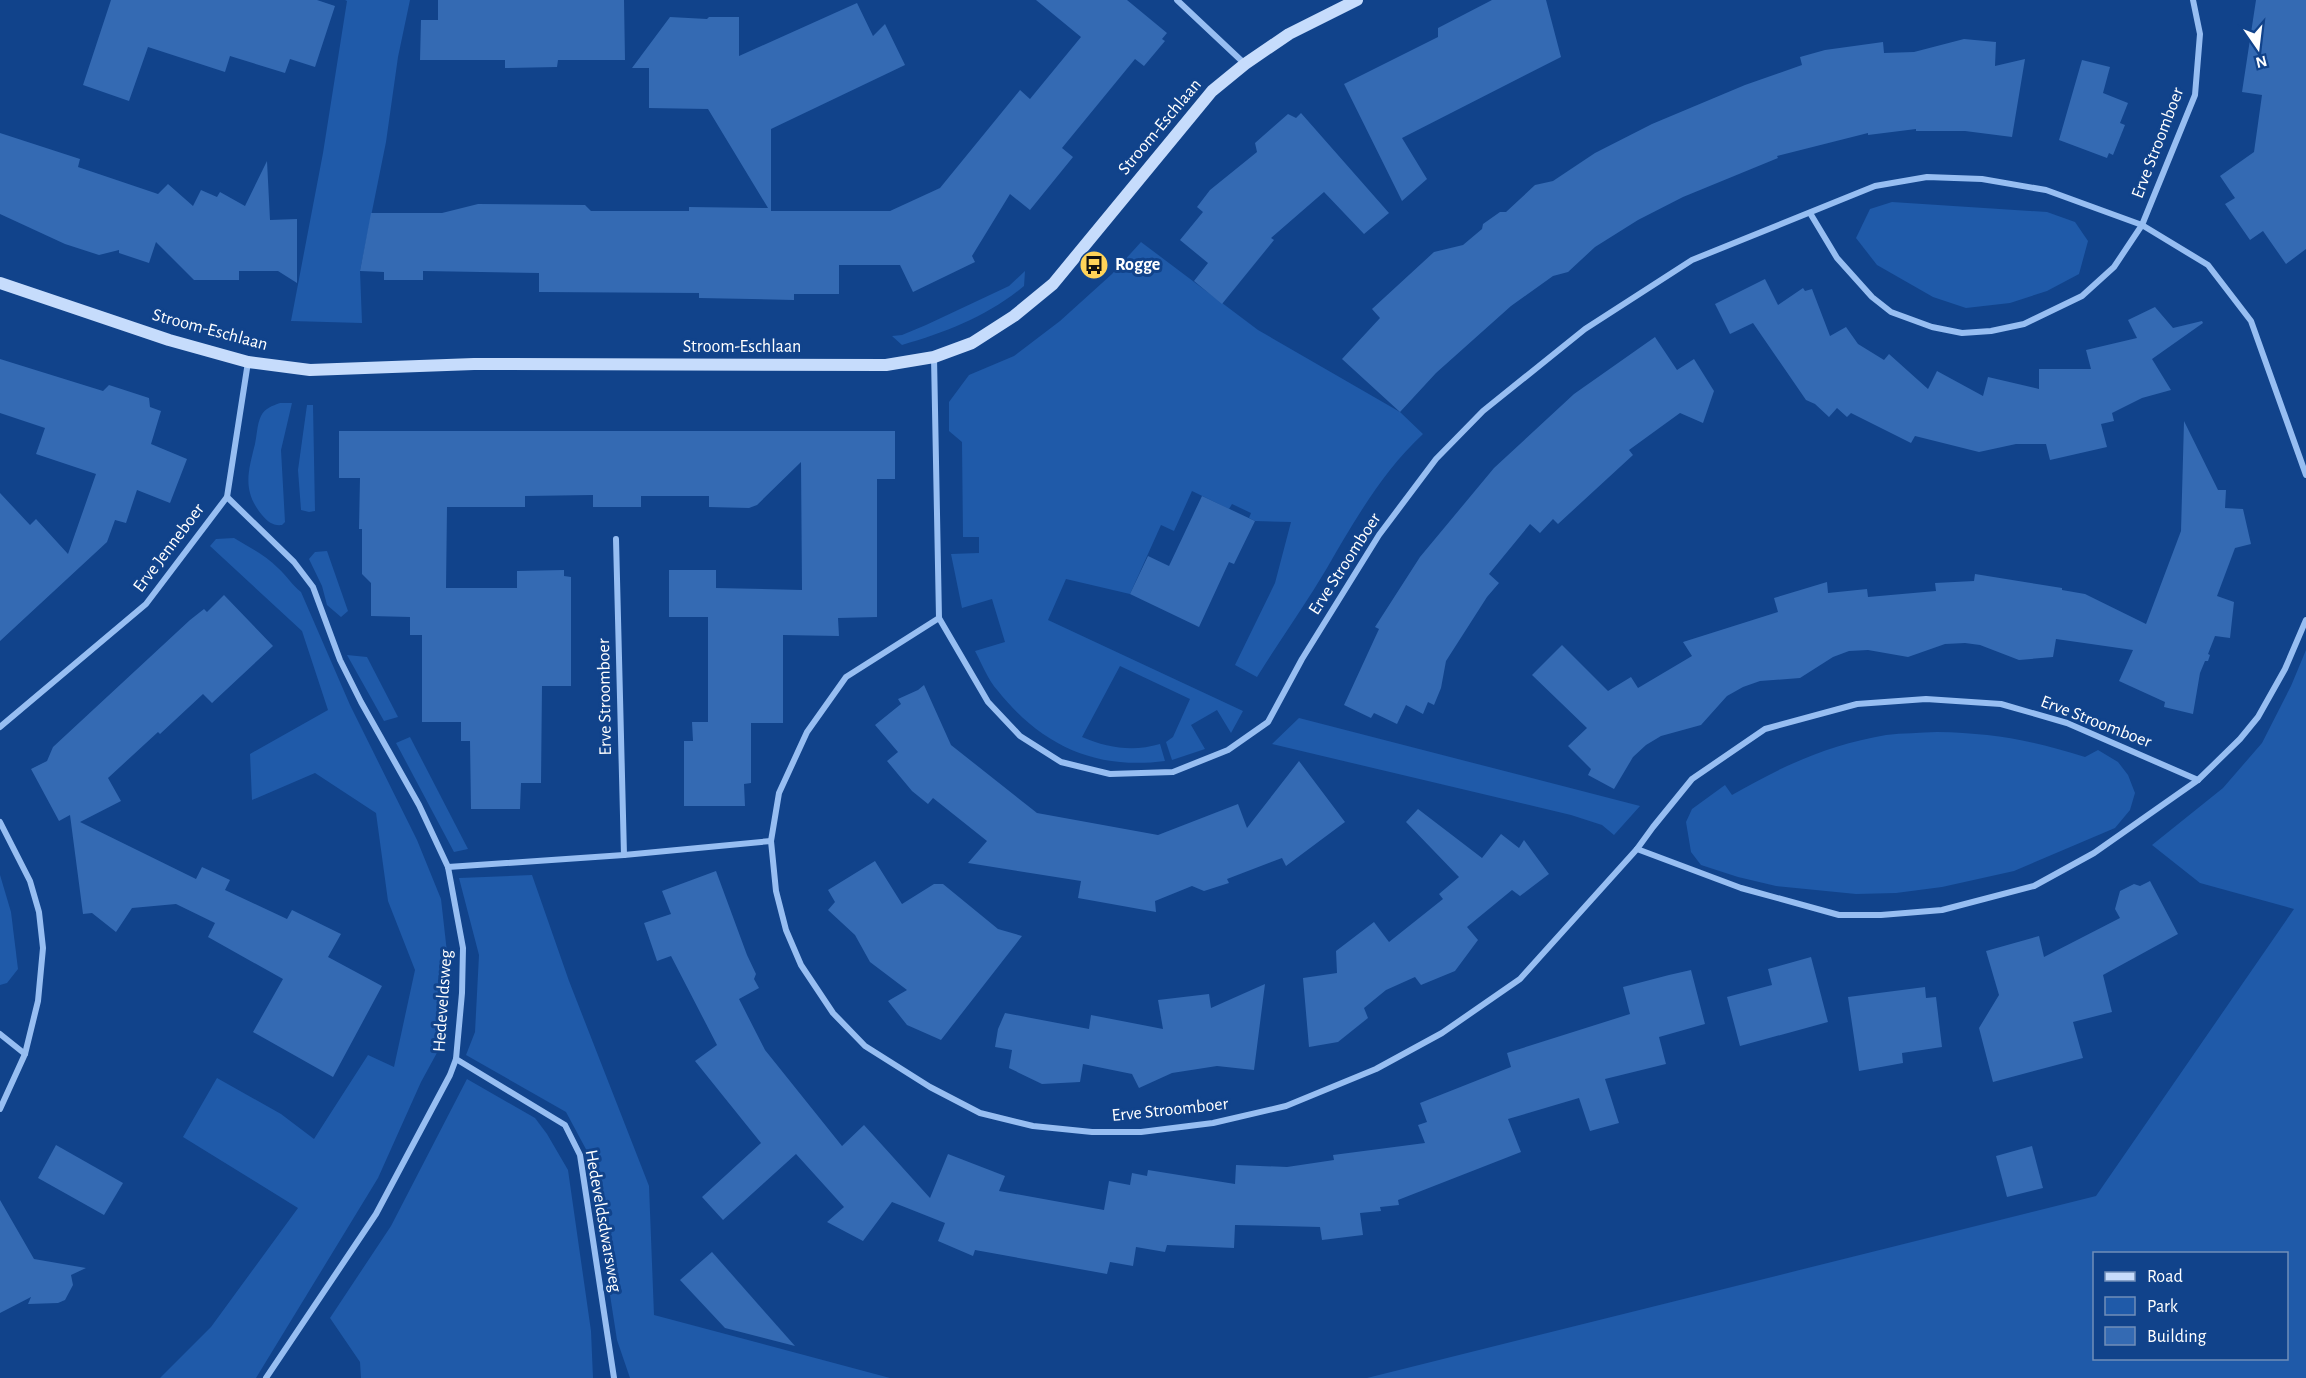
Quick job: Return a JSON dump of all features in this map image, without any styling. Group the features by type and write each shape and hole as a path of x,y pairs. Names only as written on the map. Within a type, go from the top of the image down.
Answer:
{"street":[{"path":"1177,0 1245,64"},
{"name":"Stroom-Eschlaan","path":"0,283 169,340 248,362 310,370 474,364 886,365 934,357 972,343 1014,316 1053,284 1212,91 1245,64 1289,34 1356,0"},
{"name":"Erve Stroomboer","path":"1810,213 1837,258 1872,297 1892,312 1932,327 1962,333 1991,331 2024,324 2082,296 2114,267 2142,225 2195,95 2200,34 2193,0"},
{"name":"Erve Stroomboer","path":"934,357 939,618 988,702 1020,736 1061,762 1110,774 1173,772 1228,750 1268,722 1302,659 1379,535 1436,459 1483,411 1585,329 1692,260 1875,186 1927,177 1971,178 2046,190 2142,225 2208,265 2251,321 2306,475"},
{"name":"Erve Jenneboer","path":"0,727 146,604 227,496 248,362"},
{"name":"Hedeveldsweg","path":"227,496 294,562 313,586 340,660 419,805 448,867 463,948 462,993 456,1059 450,1075 376,1214 266,1378"},
{"name":"Erve Stroomboer","path":"616,538 624,855"},
{"name":"Erve Stroomboer","path":"939,618 846,677 807,732 779,793 771,841 776,891 786,930 801,965 833,1013 865,1046 930,1088 980,1113 1034,1126 1092,1132 1141,1132 1213,1123 1286,1106 1376,1069 1442,1032 1520,979 1637,849 1692,778 1765,729 1857,704 1926,699 2001,704 2067,723 2198,780"},
{"path":"1637,849 1741,888 1839,915 1881,915 1942,910 2034,886 2094,853 2198,780 2240,739 2258,717 2284,669 2306,620"},
{"path":"0,822 30,881 39,912 43,948 38,1001 25,1054 0,1109"},
{"path":"448,867 624,855 771,841"},
{"path":"0,1034 25,1054"},
{"name":"Hedeveldsdwarsweg","path":"456,1059 565,1125 580,1155 614,1378"}],"green space":[{"path":"345,0 410,0 398,57 386,142 360,271 362,323 291,321 323,153 347,1"},
{"path":"1892,202 2047,212 2075,222 2088,241 2079,274 2047,291 2010,303 1966,308 1933,297 1877,265 1856,238 1870,209"},
{"path":"1141,242 1258,330 1400,412 1423,434 1408,448 1370,497 1319,582 1257,677 1235,665 1275,583 1291,522 1255,521 1249,518 1251,513 1232,504 1229,509 1192,491 1174,531 1161,525 1130,594 1066,579 1048,620 1243,711 1231,733 1217,710 1191,725 1205,749 1172,760 1166,742 1173,737 1190,699 1120,666 1082,737 1121,748 1140,748 1160,744 1165,761 1140,763 1116,762 1093,757 1052,740 1015,710 994,687 985,672 975,651 1005,642 992,599 962,608 951,554 979,553 979,537 963,537 962,442 949,431 949,402 969,375 1014,356 1060,321 1112,274"},
{"path":"1025,271 1024,286 996,306 966,322 902,345 892,336 902,335 926,325 1009,286"},
{"path":"280,403 292,403 281,450 285,522 282,525 269,522 262,515 251,498 248,481 260,419 267,409"},
{"path":"307,405 313,405 315,511 309,512 301,510 298,470"},
{"path":"234,538 268,559 301,592 350,705 417,840 441,899 449,970 445,1038 421,1082 378,1178 256,1378 160,1378 211,1327 298,1208 183,1137 217,1078 281,1114 314,1139 368,1055 394,1067 415,970 388,901 376,813 315,773 252,800 250,754 328,710 302,631 210,546 216,539"},
{"path":"327,551 348,611 341,617 327,605 322,586 309,559 315,552"},
{"path":"2306,650 2306,1378 1367,1378 2096,1196 2294,909 2200,883 2152,845 2223,788 2262,743 2291,686"},
{"path":"347,655 367,657 398,717 384,721"},
{"path":"1299,718 1640,806 1614,835 1602,825 1571,815 1272,744"},
{"path":"1937,732 2012,738 2085,757 2098,750 2118,762 2128,775 2135,793 2130,810 2115,828 2014,871 1942,887 1896,893 1856,894 1776,886 1701,865 1691,852 1686,822 1692,809 1725,785 1732,795 1787,766 1844,745 1886,735"},
{"path":"410,737 468,849 454,852 396,743"},
{"path":"0,875 11,912 18,969 7,983 0,985"},
{"path":"532,875 569,981 649,1186 654,1315 890,1378 630,1378 617,1340 588,1153 566,1112 466,1055 475,1032 479,955 459,878"},
{"path":"467,1079 535,1118 568,1170 591,1331 593,1378 361,1378 360,1362 330,1318 391,1226"}],"building":[{"path":"111,0 317,0 335,6 315,67 290,59 285,73 230,56 225,72 148,47 129,101 83,85"},
{"path":"438,0 624,0 625,60 558,60 557,67 505,68 505,60 420,60 421,20 438,20"},
{"path":"1036,0 1127,0 1167,33 1162,39 1165,41 1144,66 1135,59 1062,148 1073,157 1030,210 1010,194 972,256 975,262 913,292 900,265 839,265 839,294 794,294 794,300 699,298 699,293 539,292 539,273 423,271 423,280 384,280 384,272 360,271 371,213 442,213 478,204 585,205 591,211 689,211 689,207 768,208 708,109 649,108 649,68 632,68 670,17 707,19 709,17 739,17 739,56 857,3 873,36 885,24 905,65 771,129 771,211 890,211 940,188 1020,90 1030,99 1081,37"},
{"path":"1492,0 1546,0 1561,57 1402,138 1427,179 1402,201 1344,84 1438,37 1438,28"},
{"path":"2256,0 2306,0 2306,249 2286,264 2263,231 2250,240 2225,204 2235,198 2220,176 2254,152 2262,95 2242,92"},
{"path":"1964,39 1996,42 1995,66 2025,59 2012,137 1965,131 1916,131 1916,129 1868,135 1868,133 1777,156 1778,158 1683,197 1638,220 1595,247 1568,272 1553,276 1511,306 1436,373 1400,412 1342,359 1380,318 1372,309 1434,252 1463,245 1482,229 1483,224 1500,212 1506,212 1535,185 1553,181 1595,153 1652,124 1745,85 1802,65 1800,57 1825,50 1883,42 1884,53 1914,52"},
{"path":"2082,60 2110,67 2103,93 2128,103 2120,123 2125,125 2113,155 2109,153 2107,158 2059,140"},
{"path":"1301,113 1389,213 1364,234 1324,192 1271,238 1274,240 1222,304 1194,281 1208,263 1180,240 1203,212 1197,207 1210,190 1257,152 1255,143 1288,114 1296,118"},
{"path":"0,133 80,159 78,167 158,194 168,184 193,206 201,190 217,197 220,192 245,206 267,161 270,220 297,219 297,283 278,271 239,271 239,280 194,280 156,242 149,263 119,253 119,250 99,255 65,244 0,214"},
{"path":"1765,279 1778,305 1803,288 1805,291 1812,289 1830,336 1846,327 1858,344 1884,360 1889,354 1928,389 1937,371 1983,396 1988,377 2039,389 2039,369 2091,369 2086,350 2137,338 2128,320 2155,307 2173,328 2202,321 2203,323 2152,359 2171,390 2142,398 2112,413 2114,421 2101,424 2107,447 2050,460 2046,444 2016,444 1979,452 1915,436 1911,443 1851,413 1847,417 1837,408 1829,417 1815,404 1806,400 1753,323 1730,334 1715,304"},
{"path":"1655,337 1677,370 1694,359 1714,391 1703,423 1680,413 1629,450 1633,455 1558,524 1553,519 1540,533 1530,524 1489,574 1499,583 1487,597 1446,661 1441,688 1434,705 1428,702 1423,714 1406,705 1397,724 1374,713 1371,718 1344,705 1379,629 1375,627 1420,557 1494,468 1574,394"},
{"path":"0,359 103,391 109,385 149,398 150,407 161,411 151,444 187,459 170,503 137,490 126,523 115,520 107,542 0,641 0,493 30,525 36,519 68,554 96,474 36,454 45,428 0,413"},
{"path":"2184,421 2218,490 2226,490 2225,508 2243,509 2251,544 2235,548 2217,596 2234,602 2230,638 2215,636 2208,654 2210,655 2208,661 2205,661 2200,673 2193,714 2164,707 2165,702 2119,681 2133,650 2056,639 2053,657 2019,660 1980,645 1965,643 1945,644 1908,657 1868,650 1849,651 1833,657 1800,678 1760,681 1727,696 1701,725 1661,736 1646,745 1633,757 1614,789 1588,775 1591,769 1568,746 1587,728 1532,675 1562,645 1608,691 1631,677 1638,688 1692,656 1683,642 1778,612 1774,598 1827,582 1828,593 1867,589 1868,597 1936,591 1935,583 1974,581 1975,574 2085,594 2146,624 2181,531"},
{"path":"339,431 895,431 895,479 877,479 877,617 838,618 839,636 783,635 783,723 751,723 751,783 744,784 745,806 684,806 684,741 693,741 692,722 708,722 708,617 669,617 669,570 716,570 716,588 802,590 801,462 757,505 749,508 709,507 709,496 641,496 641,507 593,507 593,495 525,496 525,507 447,507 446,588 517,588 517,571 564,570 564,576 571,577 571,686 542,686 541,783 521,783 520,809 471,809 470,741 461,741 461,722 422,722 422,635 410,635 410,617 371,616 371,583 362,574 362,529 359,529 360,478 339,478"},
{"path":"1202,496 1255,521 1234,564 1229,562 1199,627 1130,594 1148,556 1169,566"},
{"path":"224,595 273,646 212,703 203,694 160,734 158,732 108,778 121,801 80,822 196,879 202,867 230,880 225,890 287,919 292,910 341,934 328,957 382,986 333,1077 253,1032 283,979 208,937 215,923 176,904 132,908 116,932 92,913 83,914 70,815 59,821 31,769 47,761 53,747 190,620 204,609 207,612"},
{"path":"924,685 951,745 1037,813 1158,835 1238,804 1247,828 1299,761 1345,822 1286,866 1282,858 1227,879 1229,883 1204,891 1192,886 1155,901 1156,912 1078,898 1081,881 968,863 987,841 933,798 928,804 912,791 887,761 898,752 875,725 901,704 898,699"},
{"path":"1418,809 1482,858 1501,834 1519,848 1524,840 1549,874 1520,896 1512,890 1467,927 1478,940 1455,971 1421,985 1415,977 1386,990 1364,1008 1368,1018 1338,1042 1309,1047 1303,978 1337,973 1336,951 1374,922 1389,942 1443,899 1439,894 1459,877 1406,822"},
{"path":"875,861 902,904 934,884 943,884 998,929 1022,936 941,1040 907,1025 888,1001 907,990 870,962 855,935 828,910 835,902 828,890"},
{"path":"716,871 756,974 754,979 759,988 739,999 765,1050 842,1146 864,1125 930,1198 948,1154 1005,1176 999,1191 1104,1210 1109,1181 1130,1185 1132,1173 1147,1176 1148,1170 1235,1184 1236,1165 1287,1167 1334,1160 1333,1155 1425,1143 1418,1125 1427,1122 1420,1103 1511,1067 1507,1053 1630,1014 1623,987 1691,970 1705,1024 1659,1037 1666,1064 1605,1079 1619,1123 1590,1131 1579,1098 1508,1119 1521,1152 1398,1200 1399,1205 1380,1207 1381,1211 1360,1213 1363,1235 1322,1240 1320,1227 1235,1225 1234,1248 1167,1245 1165,1252 1136,1247 1133,1266 1110,1262 1107,1274 975,1250 973,1256 938,1241 945,1223 892,1202 863,1241 827,1222 844,1207 796,1154 723,1220 702,1197 761,1143 695,1061 717,1045 671,956 657,961 644,923 671,914 662,891"},
{"path":"2150,881 2178,934 2103,975 2112,1012 2073,1022 2083,1058 1993,1082 1979,1028 1999,995 1986,951 2039,936 2044,957 2120,918 2115,909 2120,891 2134,884 2140,886"},
{"path":"1811,957 1828,1022 1740,1046 1727,997 1772,985 1768,969"},
{"path":"1265,984 1254,1070 1217,1066 1172,1073 1139,1088 1132,1074 1083,1064 1080,1082 1042,1084 1009,1068 1012,1050 995,1047 998,1029 1005,1013 1089,1029 1091,1015 1163,1029 1158,1000 1209,994 1211,1008"},
{"path":"1925,987 1926,998 1936,997 1942,1047 1902,1053 1903,1063 1859,1071 1848,997"},
{"path":"56,1145 123,1183 104,1215 38,1178"},
{"path":"2032,1146 2043,1188 2007,1197 1996,1156"},
{"path":"0,1200 34,1259 86,1268 71,1275 73,1285 65,1300 58,1303 28,1304 31,1297 0,1313"},
{"path":"712,1252 795,1346 725,1328 680,1280"}],"place":[{"name":"Rogge","path":"1094,265"}]}
